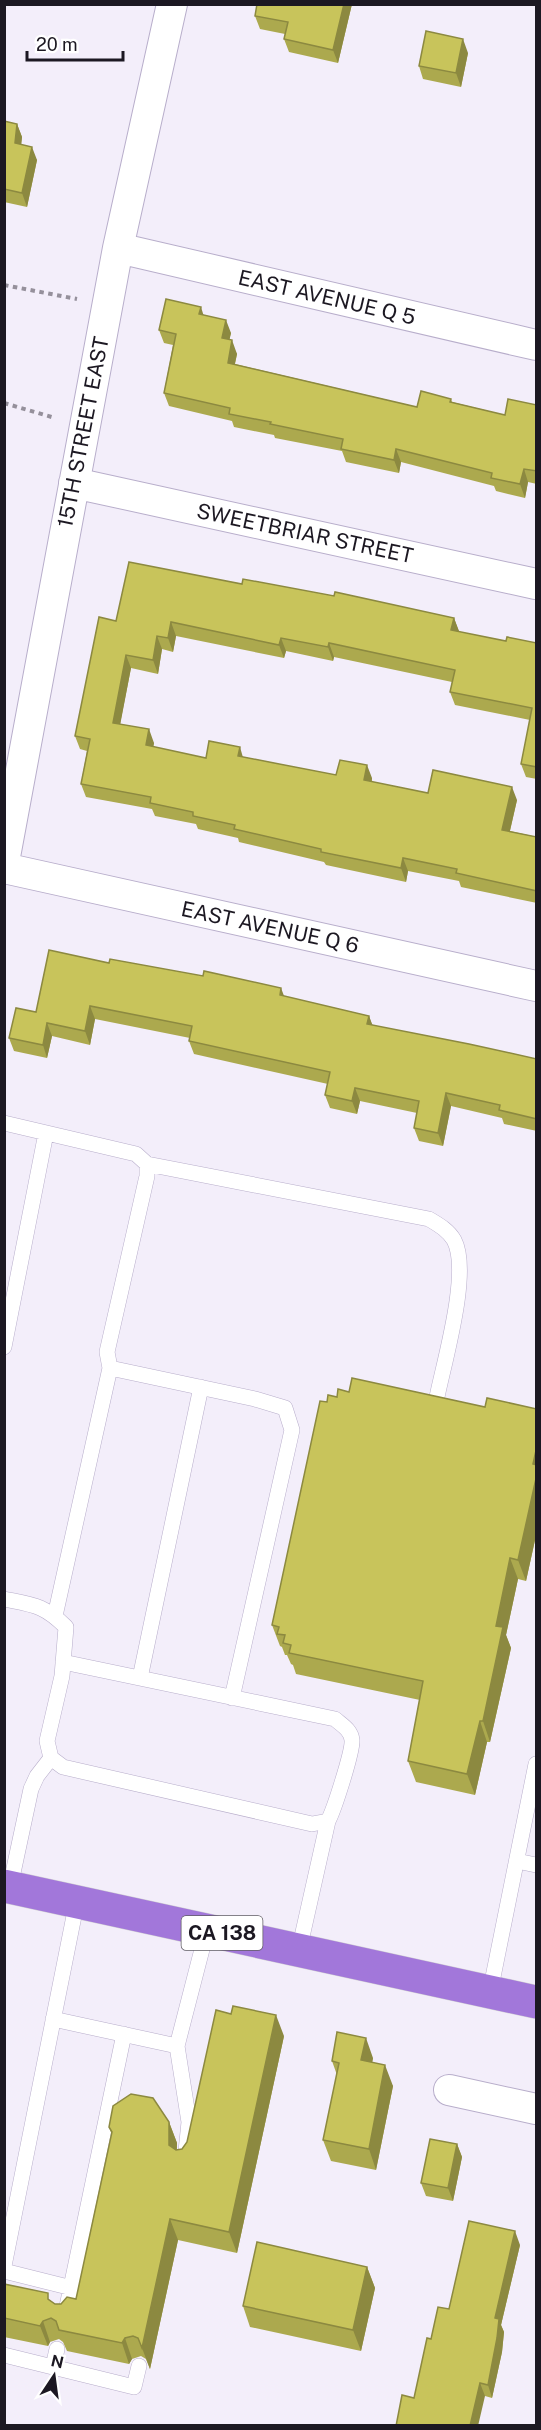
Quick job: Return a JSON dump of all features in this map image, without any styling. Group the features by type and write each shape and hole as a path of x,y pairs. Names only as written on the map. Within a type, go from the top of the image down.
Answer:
{"highway":[{"name":"CA 138","path":"7,1886 537,2002"}],"street":[{"name":"15TH STREET EAST","path":"4,862 118,248 172,4"},
{"name":"EAST AVENUE Q 5","path":"118,248 537,345"},
{"name":"SWEETBRIAR STREET","path":"74,483 537,584"},
{"name":"EAST AVENUE Q 6","path":"4,868 537,986"},
{"path":"449,2090 537,2109"}],"lane":[{"path":"4,1123 136,1154 147,1164 429,1219 445,1229 454,1242 460,1260 459,1283 437,1397"},
{"path":"4,1347 46,1133"},
{"path":"55,1616 111,1368 107,1352 147,1176 147,1164"},
{"path":"111,1368 285,1408 292,1430 232,1698"},
{"path":"140,1678 201,1387"},
{"path":"4,1599 39,1606 55,1616 66,1627 62,1676 47,1741 51,1758 63,1767 312,1824 328,1821"},
{"path":"63,1662 335,1719 348,1730 352,1741 335,1810 328,1821 299,1950"},
{"path":"7,1886 31,1789 37,1776 51,1758"},
{"path":"490,1992 537,1764"},
{"path":"517,1861 537,1865"},
{"path":"4,2266 76,1901"},
{"path":"185,2161 189,2122 177,2046 207,1930"},
{"path":"53,2019 177,2046"},
{"path":"65,2316 124,2034"},
{"path":"4,2271 72,2288"},
{"path":"53,2367 57,2349"},
{"path":"4,2355 134,2387 139,2366"}],"path":[{"path":"4,285 107,305"},
{"path":"4,402 84,428"}],"building":[{"path":"257,4 344,4 333,50 284,39 288,22 255,16"},
{"path":"426,31 463,39 456,73 419,66"},
{"path":"4,121 17,124 15,143 32,147 22,193 4,189"},
{"path":"166,299 201,307 199,314 226,320 222,338 232,340 228,363 417,407 421,391 451,399 450,402 505,415 508,399 537,405 537,471 524,469 520,484 491,478 492,473 396,449 394,460 341,449 343,439 229,414 230,408 164,393 176,334 159,330"},
{"path":"129,562 242,584 243,579 334,596 335,592 454,618 451,630 506,641 507,637 537,643 537,767 521,764 532,708 450,692 455,670 329,643 328,647 281,638 279,645 171,622 168,638 157,636 153,660 126,655 113,723 149,729 146,745 206,758 209,741 240,747 238,756 336,775 340,760 367,765 364,780 428,793 433,770 512,787 502,830 537,837 537,891 456,873 457,869 403,858 401,868 321,852 321,849 234,829 235,825 193,816 193,812 150,803 151,797 81,784 90,739 75,736 99,617 116,621"},
{"path":"49,950 109,963 110,959 203,976 204,971 281,988 280,995 369,1016 367,1024 537,1059 537,1119 499,1110 500,1105 446,1093 438,1133 414,1128 419,1101 355,1088 352,1101 325,1095 330,1072 189,1041 192,1026 90,1006 85,1031 47,1023 43,1045 9,1038 16,1008 36,1012"},
{"path":"352,1378 485,1407 487,1398 537,1409 537,1446 533,1464 537,1465 537,1474 518,1560 510,1558 496,1626 503,1627 483,1721 480,1721 467,1774 408,1761 423,1681 289,1653 291,1645 283,1643 285,1635 277,1634 279,1627 272,1625 320,1401 327,1402 328,1395 337,1397 338,1389 349,1392"},
{"path":"233,2006 276,2015 229,2232 170,2219 142,2348 138,2338 133,2336 125,2338 122,2343 59,2330 56,2321 51,2318 43,2321 40,2326 4,2318 4,2284 48,2293 48,2299 55,2304 61,2304 67,2297 76,2299 112,2132 109,2127 113,2106 131,2094 153,2098 169,2122 169,2145 176,2150 182,2149 187,2142 216,2010 231,2014"},
{"path":"337,2032 366,2038 361,2060 385,2065 369,2149 323,2140 339,2063 332,2061"},
{"path":"430,2139 457,2144 448,2188 421,2183"},
{"path":"469,2221 515,2231 495,2318 499,2319 488,2385 480,2383 470,2426 396,2426 402,2395 414,2398 427,2338 431,2339 438,2307 449,2309"},
{"path":"257,2242 367,2267 353,2330 243,2306"}]}
